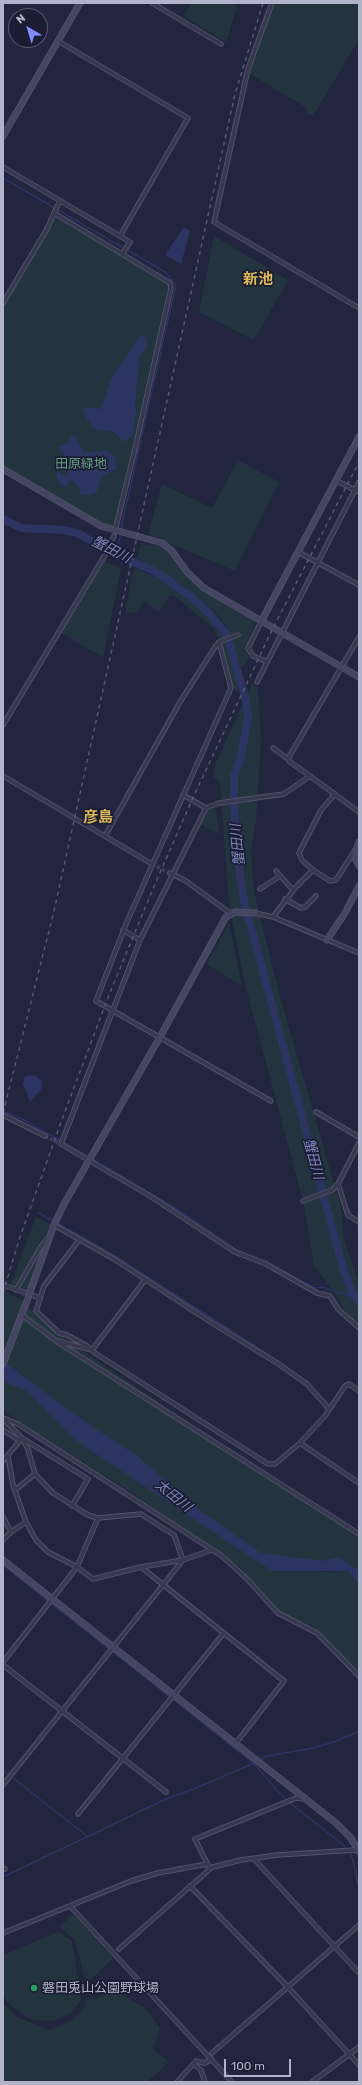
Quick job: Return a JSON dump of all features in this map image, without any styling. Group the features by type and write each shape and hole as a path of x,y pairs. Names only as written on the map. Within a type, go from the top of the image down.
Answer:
{"street":[{"path":"3,136 80,3"},
{"path":"152,3 221,44"},
{"path":"272,3 248,70 214,222 359,308"},
{"path":"58,41 188,118 120,236"},
{"path":"3,167 130,242 123,254"},
{"path":"3,303 46,229 60,201"},
{"path":"3,725 105,555 115,534 171,288 166,279 54,213"},
{"path":"267,662 253,656 248,648 359,437"},
{"path":"3,469 88,520 115,534 128,534 162,544 172,551 187,572 204,588 359,677"},
{"path":"337,481 359,492"},
{"path":"257,682 359,482"},
{"path":"298,552 318,561 359,584"},
{"path":"105,836 180,702 220,642 238,635"},
{"path":"288,759 359,637"},
{"path":"220,642 231,688 123,930 96,1000 271,1101"},
{"path":"273,748 359,812"},
{"path":"3,776 152,864"},
{"path":"310,776 284,794 219,803 206,808 170,873 140,940 62,1141 89,1161 150,1196 235,1252 266,1264 317,1293 330,1296 338,1308 359,1328"},
{"path":"335,794 321,810 299,853 302,860 330,881 336,880 355,852 359,842"},
{"path":"183,795 206,808"},
{"path":"355,852 355,858 359,866"},
{"path":"273,917 285,899 314,870"},
{"path":"276,871 293,890"},
{"path":"170,873 186,881 232,912 255,913 273,917 359,953"},
{"path":"260,889 280,876"},
{"path":"327,940 345,913 359,886"},
{"path":"285,899 301,908 305,907 316,896"},
{"path":"3,1364 54,1225 226,916 232,912"},
{"path":"123,930 140,940"},
{"path":"316,1112 359,1138"},
{"path":"3,1115 45,1136"},
{"path":"303,1201 332,1190 338,1184 359,1143"},
{"path":"338,1184 348,1215 359,1222"},
{"path":"54,1225 80,1239 292,1373 312,1390 329,1409"},
{"path":"16,1290 40,1248 50,1236"},
{"path":"80,1239 44,1286 36,1311 59,1333 67,1335 92,1350 268,1464 275,1464 300,1443 329,1409 347,1384 359,1391"},
{"path":"92,1350 145,1280"},
{"path":"3,1285 40,1298"},
{"path":"21,1315 55,1340 359,1534"},
{"path":"55,1340 92,1350"},
{"path":"3,1418 28,1449 35,1474 53,1493 88,1515 98,1518 141,1514 174,1535 183,1560"},
{"path":"3,1418 18,1424 212,1550 235,1568 278,1613 317,1632 359,1676"},
{"path":"3,1430 88,1479 72,1506"},
{"path":"3,1461 21,1440"},
{"path":"300,1443 359,1483"},
{"path":"8,1456 15,1490 26,1522 36,1540 48,1552 77,1567 93,1579 141,1567 183,1560 212,1550"},
{"path":"15,1490 35,1474"},
{"path":"3,1517 11,1532"},
{"path":"98,1518 77,1567 3,1664 62,1712 166,1792"},
{"path":"3,1540 11,1532 26,1522"},
{"path":"3,1560 307,1799 344,1830 359,1851"},
{"path":"3,1785 183,1560"},
{"path":"141,1567 223,1634 284,1681 236,1743"},
{"path":"78,1814 175,1696 223,1634"},
{"path":"119,1949 210,1870 195,1839 296,1798 307,1799"},
{"path":"3,1933 131,1882 158,1873 307,1852 359,1851"},
{"path":"254,1859 359,1972"},
{"path":"190,1886 288,1987 359,2065"},
{"path":"70,1906 232,2082"},
{"path":"212,2053 359,1925"},
{"path":"312,2082 359,2047"},
{"path":"177,2082 196,2061 206,2063 212,2060"},
{"path":"194,2064 203,2073 205,2082"}],"green space":[{"path":"191,3 234,3 237,7 226,42 184,16"},
{"path":"273,3 359,3 359,39 313,116 308,114 305,107 247,72"},
{"name":"田原緑地","path":"52,216 166,279 170,285 115,531 3,470 3,301"},
{"path":"214,236 288,280 254,340 199,312"},
{"path":"238,460 279,482 235,571 148,534 162,484 212,508"},
{"path":"141,544 155,545 177,558 201,585 257,618 245,648 249,658 241,669 228,629 214,611 179,583 137,558"},
{"path":"105,561 121,569 103,657 61,633"},
{"path":"135,568 169,583 207,614 221,629 226,639 239,686 237,691 233,689 221,644 214,629 176,597 170,595 159,612 144,602 137,612 125,614 132,575"},
{"path":"252,683 258,689 261,739 256,822 251,851 254,891 279,993 342,1211 343,1237 359,1283 359,1325 350,1319 335,1294 314,1266 303,1201 245,984 229,904 220,783 213,776 215,765"},
{"path":"216,808 219,834 200,824 208,810"},
{"path":"229,923 242,986 207,964"},
{"path":"36,1217 50,1224 27,1292 10,1286"},
{"path":"3,1291 20,1299 56,1333 359,1537 359,1570 338,1557 319,1572 348,1571 359,1585 359,1671 313,1626 278,1613 240,1567 132,1493 3,1411"},
{"path":"73,1914 113,1958 86,1984 75,1939 59,1927"},
{"path":"58,1932 72,1941 81,2000 70,2014 53,2021 32,2020 10,2005 3,1995 3,1955"},
{"path":"107,1988 125,1996 145,2008 160,2028 153,2049 169,2062 147,2082 3,2082 3,2003 17,2017 49,2030 72,2020 85,2007 85,1999 96,1999"}],"water":[{"path":"184,227 190,231 181,264 165,255"},
{"path":"140,336 147,338 146,349 138,357 139,363 135,403 136,414 132,436 125,442 113,432 93,428 82,410 86,407 101,409 112,377"},
{"path":"75,435 83,451 91,453 106,450 115,456 116,469 102,476 96,493 90,495 79,495 81,489 71,480 66,486 60,484 56,474 60,472 61,476 68,474 65,463 58,464 56,458 64,456 62,450 60,451 59,449 60,446 71,442 69,437"},
{"path":"35,1075 42,1081 41,1090 30,1102 23,1084 25,1076"},
{"name":"太田川","path":"3,1361 81,1419 137,1456 195,1507 261,1553 322,1561 338,1557 359,1570 359,1585 348,1571 272,1571 74,1439 26,1390 9,1384 3,1379"}],"waterway":[{"path":"3,178 165,272 176,285 123,519 117,555"},
{"name":"蟹田川","path":"3,519 21,528 64,530 77,533 117,555 150,569 191,597 208,612 227,635 246,701 248,719 240,760 234,776 234,805 239,869 244,901 344,1272 352,1292 359,1302"},
{"path":"3,1111 24,1120 87,1156"},
{"path":"94,1160 180,1211 237,1250 265,1261 314,1288 322,1287 356,1298"},
{"path":"39,1213 53,1221"},
{"path":"57,1223 115,1256 278,1361 303,1379"},
{"path":"311,1386 330,1406"},
{"path":"303,1442 332,1463"},
{"path":"3,1565 48,1601"},
{"path":"52,1604 110,1650"},
{"path":"113,1652 171,1698"},
{"path":"174,1700 254,1764 284,1798 348,1849 353,1860 359,1889"},
{"path":"260,1760 267,1756 313,1748 337,1741 359,1731"},
{"path":"3,1877 166,1799 257,1762"},
{"path":"3,1770 9,1775"},
{"path":"13,1778 88,1837"}],"tunnel":[{"path":"152,864 169,873"},
{"path":"45,1136 61,1144"}],"railway":[{"path":"3,1113 54,911 235,94 263,3"},
{"path":"3,1293 19,1240 61,1122 109,995 155,884 191,802 272,630 359,462"}],"place":[{"name":"磐田兎山公園野球場","path":"34,1988"}],"district":[{"name":"新池","path":"258,280"},
{"name":"彦島","path":"98,818"}]}
